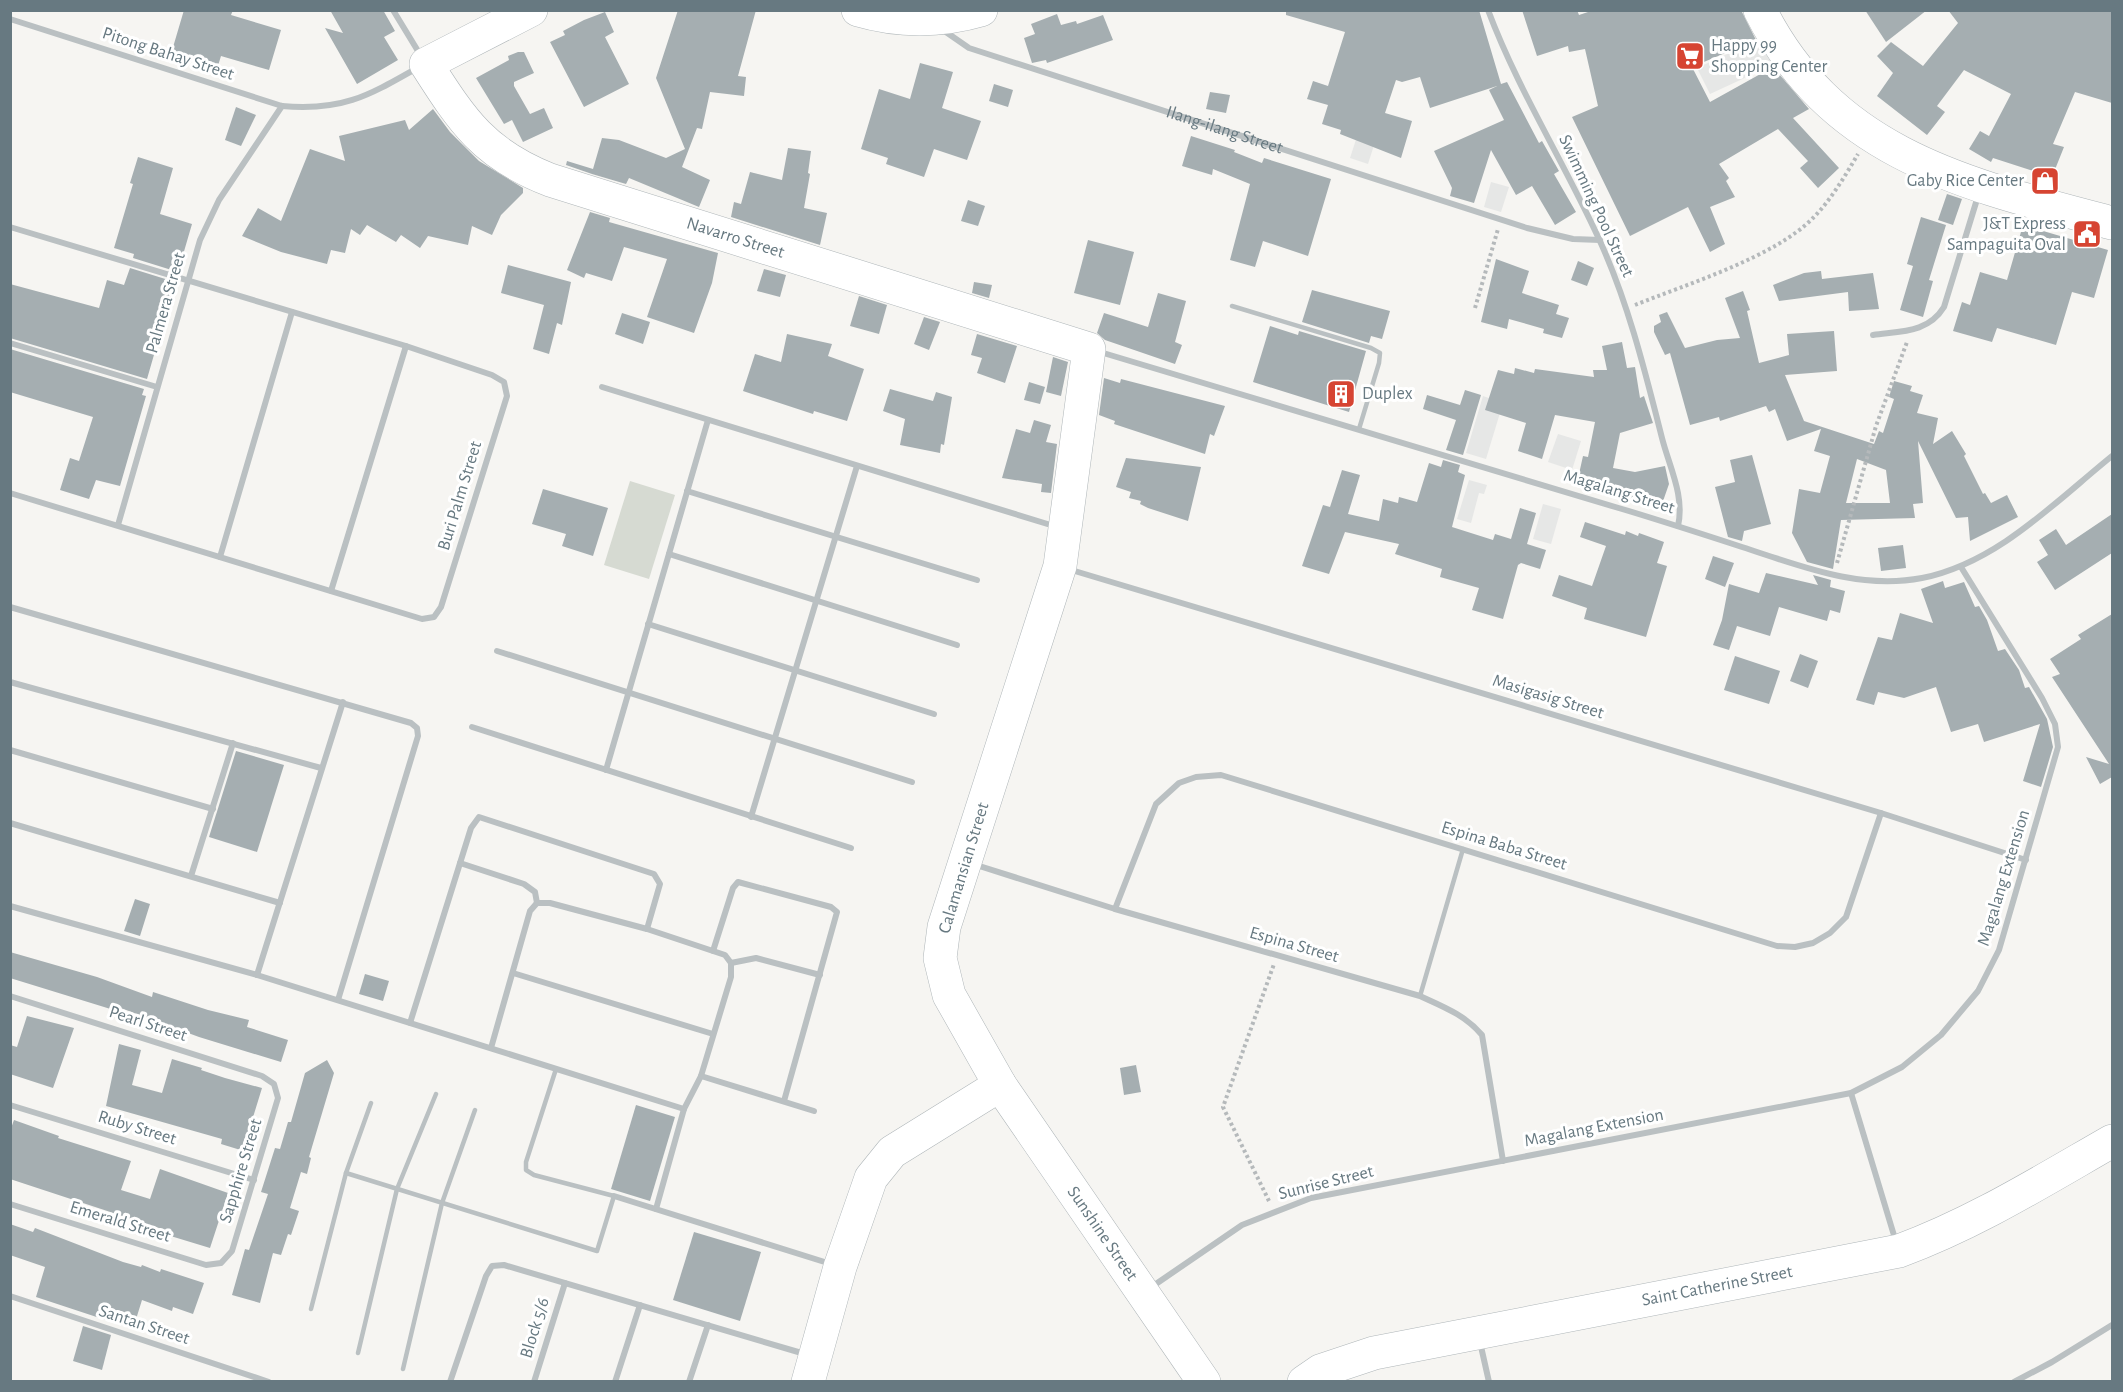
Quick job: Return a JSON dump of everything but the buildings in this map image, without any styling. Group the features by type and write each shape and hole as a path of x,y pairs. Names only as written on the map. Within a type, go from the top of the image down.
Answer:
{"street":[{"path":"393,10 426,64 531,10"},
{"path":"858,10 936,19 981,10"},
{"name":"Swimming Pool Street","path":"1488,10 1516,77 1600,240 1626,308 1680,498 1678,526"},
{"path":"1760,10 1806,78 1837,112 1869,136 1901,155 1981,186 2112,222"},
{"name":"Pitong Bahay Street","path":"10,19 282,106 328,108 347,103 368,96 426,64"},
{"name":"Ilang-ilang Street","path":"936,19 954,40 969,48 1501,220 1552,235 1600,240"},
{"name":"Navarro Street","path":"426,64 479,138 525,170 550,180 1089,349"},
{"name":"Palmera Street","path":"117,525 188,281 209,218 282,106"},
{"path":"1873,335 1912,330 1936,320 1944,307 1981,186"},
{"path":"10,227 406,346 331,591 10,493"},
{"path":"220,557 292,312"},
{"path":"10,343 157,387"},
{"name":"Buri Palm Street","path":"331,591 422,619 434,617 441,607 507,396 504,382 492,375 406,346"},
{"name":"Magalang Street","path":"1089,349 1359,429 1833,575 1890,582 1929,576 1961,567 2005,541 2112,456"},
{"name":"Calamansian Street","path":"1000,1085 949,995 940,958 944,927 967,862 1060,566 1089,349"},
{"path":"602,387 1043,524 1066,529"},
{"path":"606,770 708,420"},
{"path":"751,816 857,466"},
{"path":"687,491 977,580"},
{"path":"669,554 957,645"},
{"name":"Masigasig Street","path":"1060,566 1881,813 2026,860"},
{"name":"Magalang Extension","path":"1503,1161 1851,1094 1902,1067 1941,1035 1978,991 1999,950 2058,747 2055,724 2043,698 1961,567"},
{"path":"10,607 343,702 411,723 417,728 418,736 338,1000"},
{"path":"648,624 934,714"},
{"path":"497,651 912,782"},
{"path":"10,682 321,768"},
{"path":"257,975 343,702"},
{"path":"472,727 850,848"},
{"path":"191,876 233,743"},
{"path":"10,750 213,809"},
{"name":"Espina Baba Street","path":"1115,909 1156,804 1179,783 1196,777 1221,775 1777,946 1795,947 1812,943 1830,933 1846,917 1881,813"},
{"path":"410,1023 471,828 477,818 482,817 649,871 658,877 660,884 647,929"},
{"path":"10,823 280,903"},
{"name":"Espina Street","path":"967,862 1115,909 1420,996 1470,1020 1482,1035 1503,1161"},
{"path":"460,863 524,884 535,892 537,903"},
{"path":"712,951 732,888 738,882 745,882 831,907 837,912 784,1101"},
{"path":"491,1048 530,911 537,903 550,903 647,929 725,955 731,963 731,977 701,1076 684,1109 656,1209"},
{"path":"10,906 257,975 684,1109"},
{"path":"731,963 756,958 820,975"},
{"path":"513,973 713,1034"},
{"name":"Pearl Street","path":"10,996 262,1076 274,1084"},
{"path":"701,1076 814,1111"},
{"name":"Sapphire Street","path":"221,1263 232,1251 254,1180 278,1098 274,1084"},
{"path":"450,1382 486,1276 492,1266 504,1265 708,1325 811,1369 840,1267 871,1178 892,1152 1000,1085"},
{"name":"Sunshine Street","path":"1000,1085 1204,1382"},
{"path":"1851,1094 1899,1251"},
{"name":"Ruby Street","path":"10,1105 254,1180"},
{"name":"Saint Catherine Street","path":"1304,1382 1320,1371 1374,1353 1899,1251 1949,1233 2112,1141"},
{"name":"Sunrise Street","path":"1142,1294 1242,1225 1274,1211 1311,1198 1503,1161"},
{"path":"614,1196 840,1267"},
{"name":"Emerald Street","path":"10,1203 206,1265 221,1263"},
{"name":"Block 5/6","path":"534,1382 565,1283"},
{"name":"Santan Street","path":"10,1296 269,1382"},
{"path":"615,1382 640,1305"},
{"path":"689,1382 708,1325"},
{"path":"2014,1382 2052,1362 2112,1325"},
{"path":"1478,1333 1489,1382"}],"lane":[{"path":"1232,306 1371,348 1380,353 1359,429"},
{"path":"1420,996 1463,849"},
{"path":"346,1173 597,1251 614,1196 534,1175 526,1170 526,1162 556,1069"},
{"path":"358,1353 397,1189 435,1094"},
{"path":"310,1309 346,1173 370,1103"},
{"path":"403,1370 442,1203 475,1110"}],"path":[{"path":"1626,308 1734,265 1793,235 1825,204 1869,136"},
{"path":"1475,308 1501,220"},
{"path":"1833,575 1876,426 1912,330"},
{"path":"1274,1211 1223,1107 1277,955"}],"shaded area":[{"path":"1764,37 1777,63 1710,94 1697,68"},
{"path":"1364,115 1382,120 1368,164 1350,158"},
{"path":"1491,182 1509,187 1501,212 1484,207"},
{"path":"1483,396 1503,403 1486,459 1466,453"},
{"path":"1558,434 1581,441 1572,470 1548,462"},
{"path":"1469,480 1487,485 1484,494 1479,493 1471,523 1457,519"},
{"path":"630,481 675,495 649,579 604,565"},
{"path":"1543,504 1561,509 1551,544 1533,539"}],"place":[{"name":"Happy 99 Shopping Center","path":"1690,56"},
{"name":"Gaby Rice Center","path":"2045,181"},
{"name":"J&T Express Sampaguita Oval","path":"2087,234"},
{"name":"Duplex","path":"1341,394"}]}
